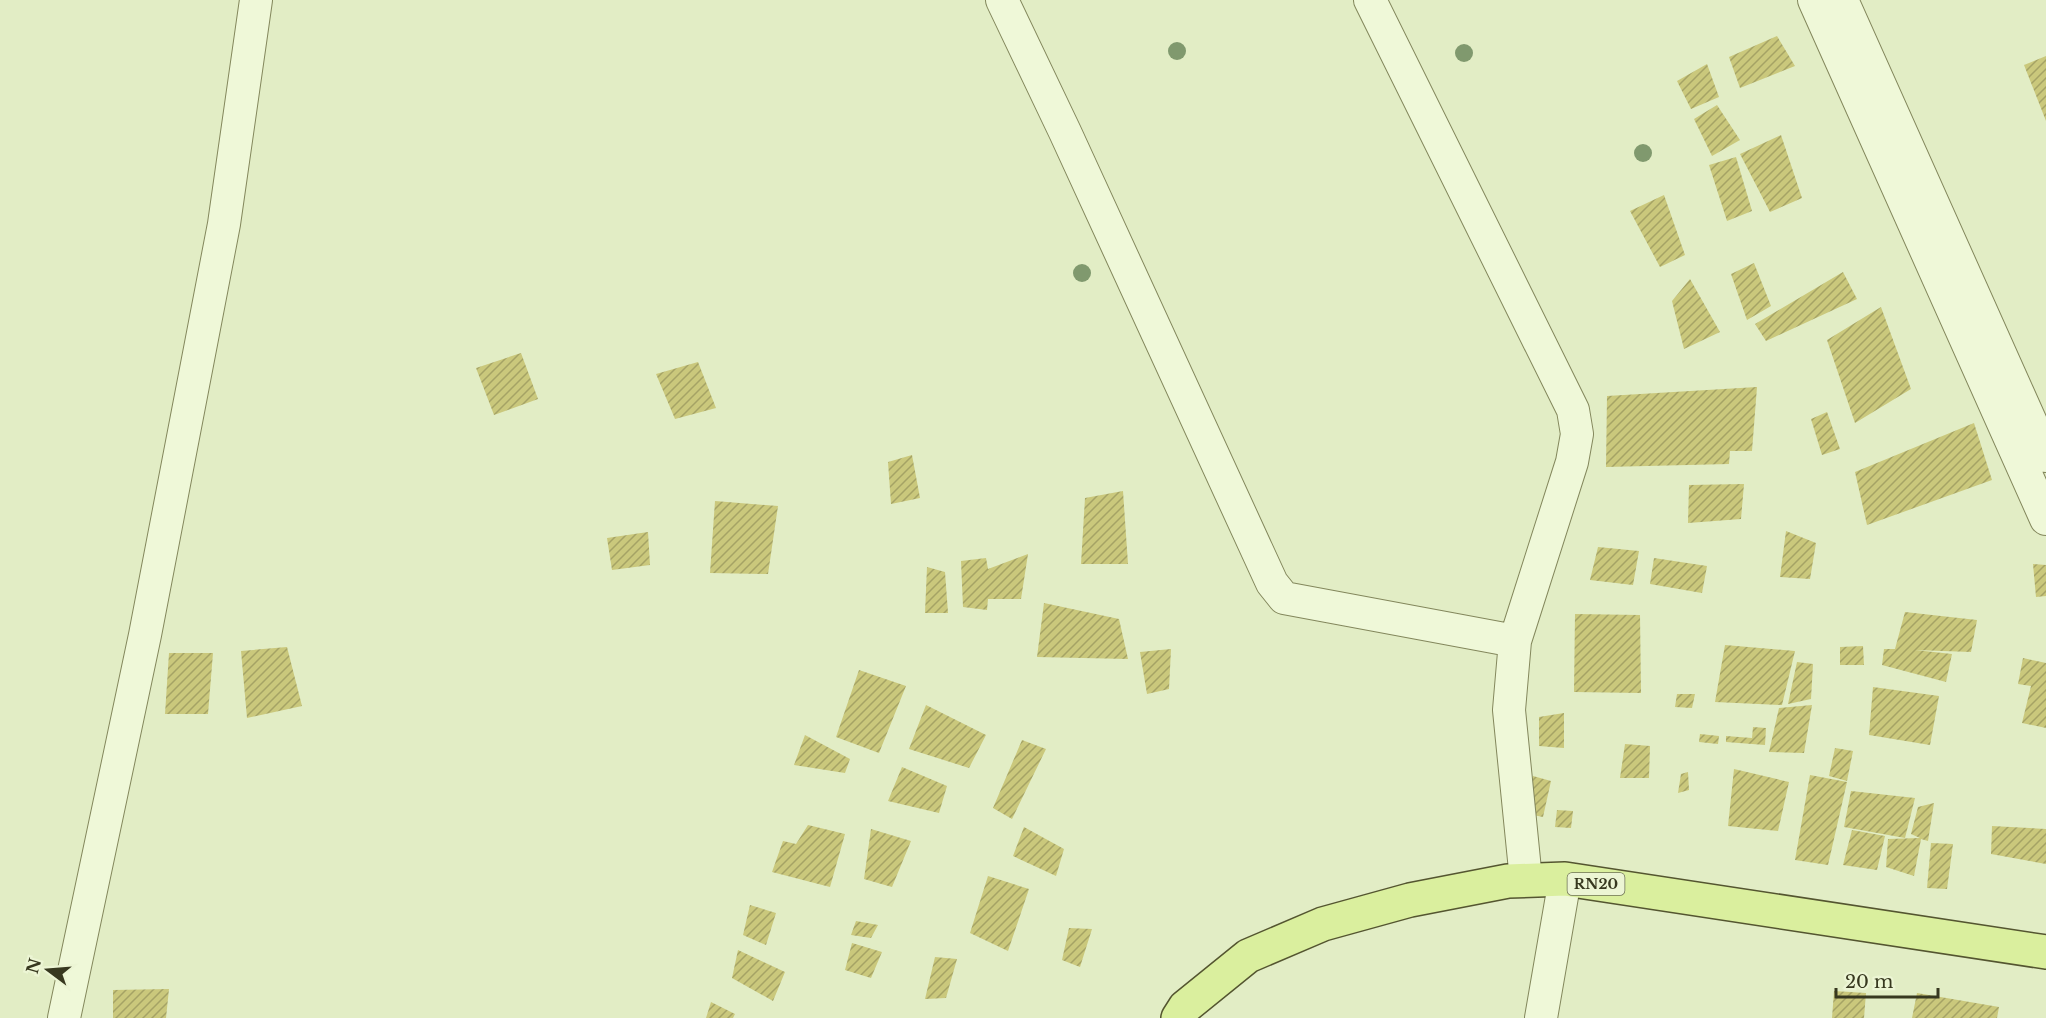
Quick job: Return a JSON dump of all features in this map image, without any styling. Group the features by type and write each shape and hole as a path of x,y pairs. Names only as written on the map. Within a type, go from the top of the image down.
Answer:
{"main road":[{"name":"RN20","path":"1178,1018 1185,1007 1248,956 1323,924 1410,900 1508,881 1565,879 2046,952"}],"street":[{"path":"64,1018 145,635 224,224 256,0"},
{"path":"1002,0 1272,583 1284,598 1515,641"},
{"path":"1370,0 1573,411 1577,434 1572,462 1515,641 1509,710 1526,880"},
{"path":"1814,0 2046,519"},
{"path":"1842,0 2046,456"},
{"path":"1541,1018 1565,879"}],"building":[{"path":"1777,36 1795,66 1740,88 1729,57"},
{"path":"2046,56 2046,121 2024,65"},
{"path":"1707,64 1719,97 1691,109 1677,81"},
{"path":"1717,105 1740,140 1712,156 1694,119"},
{"path":"1781,135 1802,198 1770,212 1740,154"},
{"path":"1736,157 1752,211 1727,221 1709,165"},
{"path":"1664,195 1685,255 1660,267 1630,211"},
{"path":"1754,263 1771,306 1747,320 1731,274"},
{"path":"1843,272 1857,299 1766,341 1755,324"},
{"path":"1690,279 1720,332 1684,349 1672,301"},
{"path":"1881,307 1911,389 1855,423 1827,340"},
{"path":"521,353 538,399 494,415 476,368"},
{"path":"698,362 716,408 675,419 656,374"},
{"path":"1757,387 1752,451 1730,451 1729,464 1606,467 1607,396"},
{"path":"1827,412 1840,449 1822,455 1811,419"},
{"path":"1974,423 1992,480 1867,525 1855,472"},
{"path":"912,455 920,498 891,504 888,462"},
{"path":"1744,484 1741,519 1688,523 1689,485"},
{"path":"1123,491 1128,564 1081,564 1085,498"},
{"path":"715,501 778,506 768,574 710,573"},
{"path":"1786,531 1816,543 1810,579 1780,577"},
{"path":"648,532 650,565 612,570 607,538"},
{"path":"1598,547 1639,551 1633,585 1590,580"},
{"path":"1028,554 1021,599 988,599 987,610 963,607 961,561 986,558 988,569"},
{"path":"1654,558 1707,566 1702,593 1650,584"},
{"path":"2033,564 2046,565 2046,596 2036,597"},
{"path":"927,567 945,572 948,613 925,613"},
{"path":"1044,603 1119,619 1128,659 1037,657"},
{"path":"1905,612 1977,620 1971,652 1915,650 1952,654 1946,682 1882,665 1884,649 1895,649"},
{"path":"1575,614 1640,615 1641,693 1574,692"},
{"path":"1725,645 1795,651 1782,705 1715,702"},
{"path":"1863,646 1864,665 1840,665 1840,647"},
{"path":"287,647 302,706 247,718 241,651"},
{"path":"1171,649 1169,689 1147,694 1140,652"},
{"path":"169,653 213,653 208,714 165,714"},
{"path":"2023,658 2046,663 2046,728 2022,723 2031,686 2018,684"},
{"path":"1797,662 1813,664 1811,699 1788,704"},
{"path":"859,670 906,686 879,753 836,737"},
{"path":"1873,687 1939,696 1930,745 1869,735"},
{"path":"1677,694 1695,694 1692,708 1675,707"},
{"path":"926,705 986,735 969,768 909,749"},
{"path":"1812,705 1804,753 1769,752 1779,708"},
{"path":"1564,713 1564,748 1539,746 1539,717"},
{"path":"1753,727 1766,728 1765,745 1726,742 1726,736 1752,738"},
{"path":"1700,734 1719,736 1718,744 1699,742"},
{"path":"805,735 850,759 845,773 794,765"},
{"path":"1022,740 1046,749 1012,819 993,808"},
{"path":"1625,744 1650,746 1649,778 1620,778"},
{"path":"1835,748 1853,751 1847,781 1829,776"},
{"path":"902,767 947,786 939,813 888,801"},
{"path":"1734,769 1789,782 1778,831 1728,826"},
{"path":"1688,772 1689,790 1678,793 1681,774"},
{"path":"1810,775 1847,782 1828,865 1795,860"},
{"path":"1533,776 1551,781 1543,817 1533,815 1535,805 1527,803"},
{"path":"1851,791 1915,798 1905,838 1844,827"},
{"path":"1934,803 1928,841 1921,839 1914,876 1886,867 1888,839 1920,838 1911,834 1918,807"},
{"path":"1557,810 1573,811 1571,828 1555,827"},
{"path":"808,825 845,834 830,887 772,872 783,841 796,844"},
{"path":"1992,826 2046,829 2046,864 1991,854"},
{"path":"1024,827 1064,849 1056,876 1013,856"},
{"path":"871,829 911,841 892,887 864,879"},
{"path":"1852,830 1885,836 1877,870 1843,865"},
{"path":"1931,843 1953,844 1947,889 1927,888"},
{"path":"988,876 1029,889 1008,951 970,933"},
{"path":"750,905 776,913 766,945 743,935"},
{"path":"856,921 878,925 871,938 851,935"},
{"path":"1069,928 1092,929 1080,967 1062,960"},
{"path":"852,943 882,952 871,978 845,970"},
{"path":"738,950 785,972 773,1001 732,978"},
{"path":"935,957 957,959 946,998 925,999"},
{"path":"169,989 166,1018 113,1018 113,990"},
{"path":"1834,991 1866,993 1864,1018 1832,1018"},
{"path":"1917,993 1999,1007 1997,1018 1912,1018"},
{"path":"711,1002 735,1014 733,1018 706,1018"}]}
